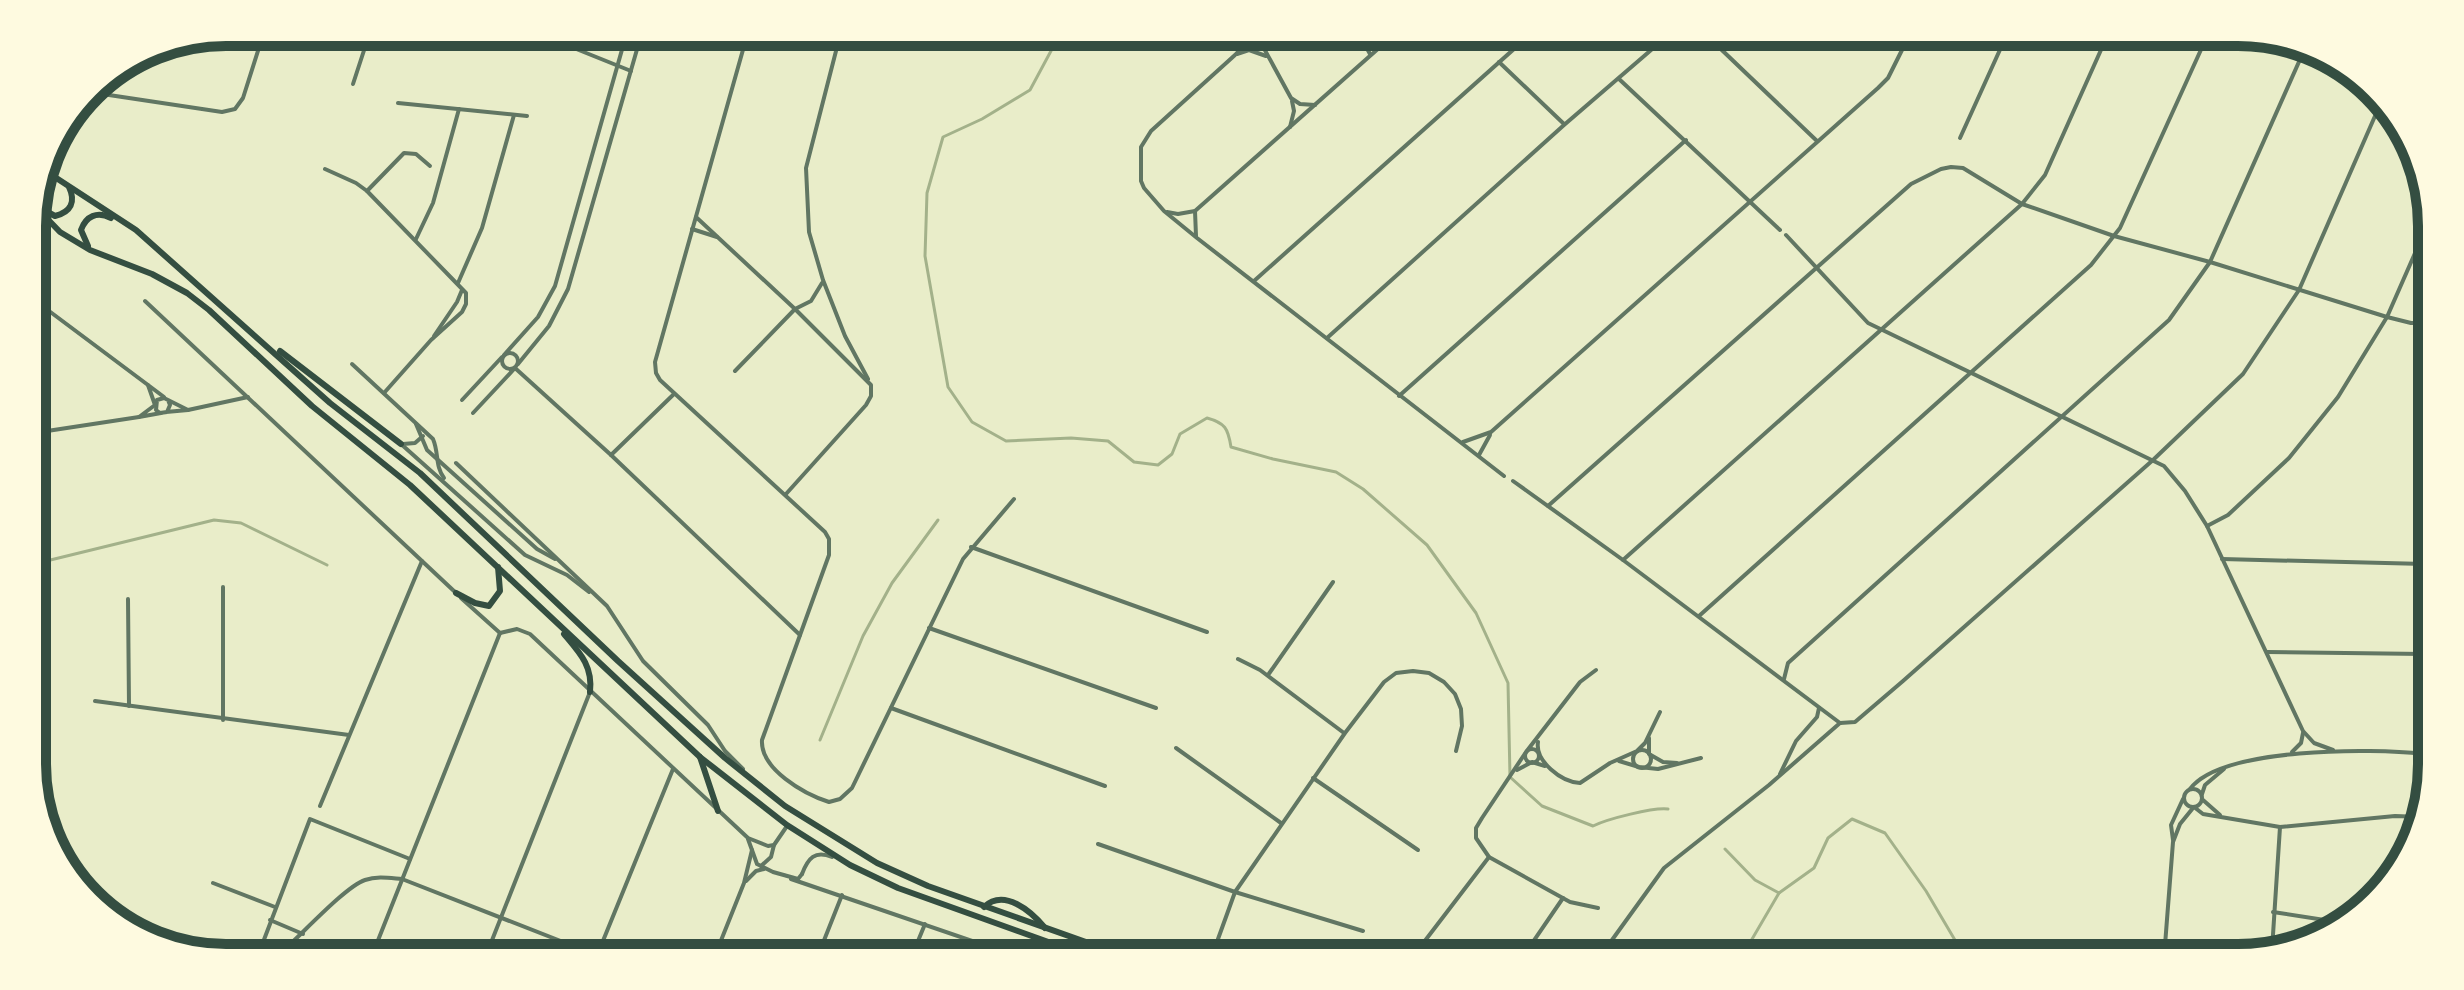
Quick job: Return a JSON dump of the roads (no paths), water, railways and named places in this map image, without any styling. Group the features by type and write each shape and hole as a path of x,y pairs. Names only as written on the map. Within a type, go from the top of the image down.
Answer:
{"main road":[{"path":"53,176 136,230 244,323 330,403 420,473 618,661 785,806 877,863 928,886 1091,944"},
{"path":"46,213 55,216 64,214 73,201 67,184"},
{"path":"90,250 81,230 90,217 105,215 136,230"},
{"path":"46,216 60,232 90,250 152,274 187,293 209,310 312,406 410,485 700,757 787,825 850,865 898,888 1054,944"},
{"path":"244,323 401,444"},
{"path":"456,593 489,606 500,591 498,567"},
{"path":"549,616 585,659 591,680 590,692"},
{"path":"700,757 718,811"},
{"path":"785,806 789,816 787,825"},
{"path":"984,907 992,899 1000,898 1035,916 1045,928"}],"street":[{"path":"104,94 222,112 235,109 243,98 260,46"},
{"path":"353,84 365,46"},
{"path":"568,46 631,71"},
{"path":"462,400 538,317 555,286 622,46"},
{"path":"473,413 549,326 568,289 638,46"},
{"path":"744,46 655,362 660,380 825,532 831,547 762,740 763,757 770,767 816,798 829,802 840,799 852,788 971,547 1014,499"},
{"path":"786,494 871,396 871,385 845,336 823,280 809,232 806,168 836,51 835,46"},
{"path":"1243,46 1151,131 1141,147 1141,181 1144,188 1164,211 1197,238 1504,476"},
{"path":"1262,46 1291,98 1294,111 1289,128"},
{"path":"1365,46 1370,55"},
{"path":"1164,211 1178,214 1195,211 1381,46"},
{"path":"1254,281 1517,46"},
{"path":"1326,339 1656,46"},
{"path":"1718,46 1817,141"},
{"path":"1478,456 1491,432 1888,78 1904,46"},
{"path":"1960,138 2002,46"},
{"path":"1623,560 2022,204 2045,175 2103,46"},
{"path":"1699,616 2091,265 2120,228 2203,46"},
{"path":"1235,55 1249,50 1269,57"},
{"path":"1784,679 1788,663 2169,320 2210,262 2301,58"},
{"path":"1499,62 1564,125"},
{"path":"1618,78 1780,230"},
{"path":"1291,98 1300,104 1315,105"},
{"path":"398,103 527,116"},
{"path":"416,240 433,203 459,109"},
{"path":"1609,944 1664,868 1779,777 1840,723 1855,722 1867,712 2153,460 2243,374 2299,290 2377,112"},
{"path":"431,340 457,302 514,115"},
{"path":"1399,396 1686,140"},
{"path":"367,191 404,153 416,154 430,166"},
{"path":"1548,506 1911,184 1941,169 1963,168 2022,204 2114,236 2387,317 2418,323"},
{"path":"325,169 367,191 460,285 467,297 462,312 431,340 384,393"},
{"path":"1195,211 1197,238"},
{"path":"696,217 871,385"},
{"path":"692,229 719,238"},
{"path":"1786,235 1868,323 2153,460 2176,478 2207,526 2303,731 2314,743 2333,750"},
{"path":"2207,526 2228,515 2289,458 2338,397 2387,317 2418,248"},
{"path":"735,371 795,309 818,294 823,280"},
{"path":"145,301 500,633"},
{"path":"46,309 167,399 188,410"},
{"path":"503,356 515,355 516,366 800,635"},
{"path":"503,356 504,368 516,366"},
{"path":"352,364 433,439 439,471 452,488"},
{"path":"148,385 158,411 164,413"},
{"path":"611,455 674,394"},
{"path":"46,431 188,410 249,397"},
{"path":"139,417 159,399 167,399"},
{"path":"164,413 170,407 167,399"},
{"path":"416,424 427,450 537,549 558,559"},
{"path":"1461,442 1491,432"},
{"path":"401,444 415,443 427,433"},
{"path":"401,444 525,555 567,575 607,606"},
{"path":"456,463 607,606 643,661 708,725 725,751 752,780"},
{"path":"1513,481 1840,723"},
{"path":"971,547 1207,632"},
{"path":"2222,559 2418,563"},
{"path":"320,806 422,561"},
{"path":"1268,675 1333,582"},
{"path":"223,587 223,720"},
{"path":"128,599 129,706"},
{"path":"929,628 1156,708"},
{"path":"500,633 517,629 530,634 748,838 768,846 774,845"},
{"path":"376,944 500,633"},
{"path":"2267,652 2418,654"},
{"path":"1238,659 1268,675 1345,733"},
{"path":"1596,670 1580,682 1527,752 1476,828 1480,846 1489,857 1563,898 1598,908"},
{"path":"1218,939 1235,892 1281,823 1384,682 1396,673 1421,671 1444,682 1459,701 1462,726 1456,751"},
{"path":"491,944 590,692"},
{"path":"95,701 349,735"},
{"path":"1779,777 1796,741 1817,717 1820,711 1818,705"},
{"path":"891,708 1105,786"},
{"path":"1640,767 1633,759 1660,712"},
{"path":"2290,754 2301,743 2303,731"},
{"path":"1640,767 1650,763 1651,732"},
{"path":"1515,772 1537,760 1540,736"},
{"path":"1176,748 1281,823"},
{"path":"1527,752 1534,749 1554,771"},
{"path":"2164,944 2173,842 2171,825 2184,797 2206,775 2290,754 2333,750 2418,754"},
{"path":"1527,752 1526,759 1554,771 1569,782 1580,783 1613,761 1636,752 1645,751 1663,762 1685,763"},
{"path":"1613,761 1665,769 1701,758"},
{"path":"2173,842 2180,824 2199,805 2205,785 2226,768"},
{"path":"601,944 673,769"},
{"path":"1313,778 1418,850"},
{"path":"2190,789 2197,790 2212,811 2226,818"},
{"path":"2184,797 2186,804 2203,814 2280,827 2410,817"},
{"path":"262,944 310,819 410,859"},
{"path":"761,866 771,857 774,845 787,825"},
{"path":"2272,940 2280,827"},
{"path":"748,838 754,860 767,870 978,944"},
{"path":"1098,844 1235,892 1363,931"},
{"path":"720,944 744,883 752,850"},
{"path":"791,879 798,879 807,862 818,854 826,854 850,865"},
{"path":"1423,944 1489,857"},
{"path":"744,883 756,871 767,870"},
{"path":"802,874 808,883"},
{"path":"291,944 346,891 362,880 380,877 402,879 564,944"},
{"path":"213,883 275,907"},
{"path":"823,944 842,895"},
{"path":"1532,944 1563,898"},
{"path":"2273,912 2327,920"},
{"path":"270,920 303,934"},
{"path":"917,944 925,924"}],"waterway":[{"path":"1054,46 1030,90 982,119 943,137 927,193 925,256 948,387 972,422 1006,441 1071,438 1108,441 1134,462 1158,465 1172,454 1180,434 1207,418 1225,427 1231,447 1336,472 1363,489 1427,545 1476,613 1508,683 1510,777 1542,806 1593,826 1630,814 1668,809"},
{"path":"46,561 214,520 241,523 327,565"},
{"path":"820,740 863,636 892,583 938,520"},
{"path":"1725,849 1755,880 1779,893 1814,868 1828,838 1852,819 1885,833 1926,891 1957,944"},
{"path":"1749,944 1779,893"}]}
